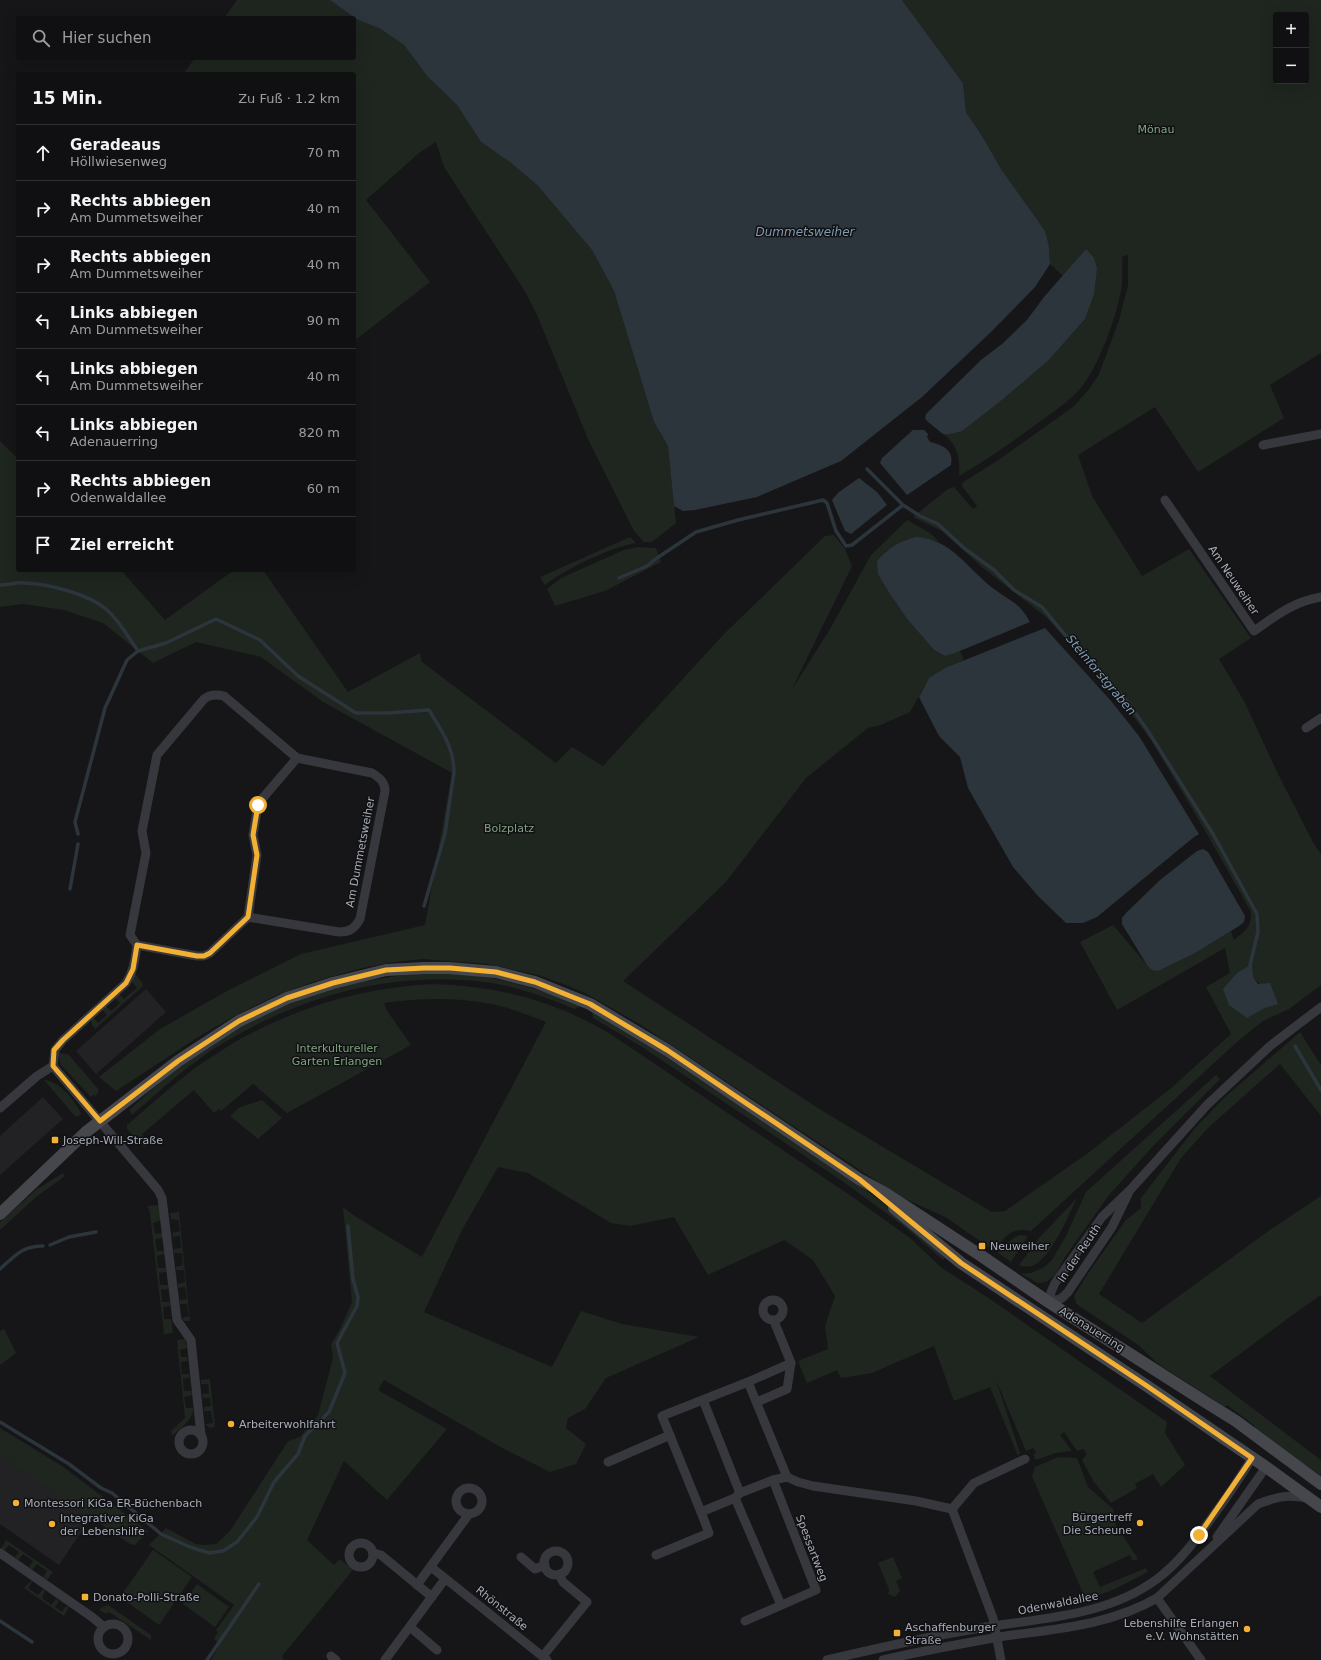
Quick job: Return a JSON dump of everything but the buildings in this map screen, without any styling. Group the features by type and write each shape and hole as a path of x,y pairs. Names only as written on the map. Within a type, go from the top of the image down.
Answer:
{"main road":[{"name":"Adenauerring","path":"0,1214 68,1148 100,1121 204,1043 239,1021 287,998 333,983 386,970 450,968 496,972 535,982 590,1004 667,1050 859,1179 961,1263 1147,1386 1266,1467 1321,1507"},
{"name":"Adenauerring","path":"859,1179 885,1193 1050,1303 1207,1403 1321,1484"},
{"path":"1040,1316 1050,1303"},
{"path":"1252,1458 1270,1447"},
{"path":"1266,1467 1270,1447"}],"street":[{"path":"1263,445 1321,434"},
{"name":"Am Neuweiher","path":"1165,500 1254,631 1304,600 1321,598"},
{"name":"Am Dummetsweiher","path":"53,1066 54,1050 126,983 130,977 133,969 137,945 130,935 146,853 142,831 157,755 204,699 213,695 224,696 297,758 372,773 382,780 385,785 360,919 356,926 351,930 339,932 248,917"},
{"path":"1306,728 1321,718"},
{"path":"137,945 204,956 210,953 248,917 257,855 253,835 258,805 297,758"},
{"name":"In der Reuth","path":"1131,1188 1112,1227 1068,1292 1062,1298 1050,1303 1051,1292 1055,1284 1102,1217 1131,1188 1207,1105 1270,1046 1321,1007"},
{"path":"0,1108 37,1076 53,1066 158,1190 162,1198 177,1320 191,1340 201,1435"},
{"path":"757,1402 787,1388 791,1363 774,1321"},
{"path":"656,1555 709,1533 662,1416 748,1382 791,1363"},
{"path":"748,1382 787,1477"},
{"path":"703,1400 737,1496 781,1605"},
{"path":"608,1462 670,1435"},
{"name":"Odenwaldallee","path":"827,1660 908,1642 1088,1611 1132,1595 1164,1574 1182,1556 1218,1509 1252,1458"},
{"path":"952,1509 974,1483 1025,1460"},
{"path":"1206,1553 1266,1467"},
{"path":"701,1512 773,1480 787,1477 813,1486 916,1501 952,1509"},
{"name":"Spessartweg","path":"745,1621 816,1590 773,1480"},
{"path":"883,1660 997,1638 1104,1620 1118,1616 1157,1598 1258,1504 1277,1497 1293,1495 1308,1498"},
{"path":"952,1509 992,1618 1001,1660"},
{"path":"417,1585 469,1514"},
{"path":"545,1565 545,1561 549,1554 556,1551 563,1553 568,1560 567,1567 562,1573 558,1574"},
{"path":"0,1553 87,1613 104,1627"},
{"path":"373,1553 380,1555 432,1597"},
{"name":"Rhönstraße","path":"431,1567 545,1658 587,1602 563,1582 558,1574 548,1571 545,1565 535,1569 521,1557"},
{"path":"385,1660 446,1579"},
{"path":"1157,1598 1201,1660"},
{"path":"410,1627 438,1650"}],"shaded area":[{"path":"146,989 166,1012 96,1074 76,1051"},
{"path":"43,1097 63,1119 0,1175 0,1136"},
{"name":"Integrativer KiGa der Lebenshilfe","path":"0,1450 46,1483 44,1487 47,1483 92,1516 59,1565 0,1524"}],"green space":[{"path":"237,0 330,0 352,16 225,16"},
{"path":"902,0 1321,0 1321,353 1270,385 1284,418 1198,472 1155,407 1078,455 1092,496 1142,576 1189,549 1251,638 1219,659 1244,701 1280,778 1314,844 1321,854 1321,985 1289,1009 1263,1021 1237,1042 1031,1231 1018,1230 1009,1234 994,1251 947,1218 899,1196 641,1025 585,993 538,975 488,964 422,959 362,968 313,982 277,995 240,1013 203,1034 116,1091 99,1077 160,1029 227,991 301,954 425,925 452,773 323,702 261,657 196,642 153,663 103,623 64,610 23,604 0,607 0,441 16,457 16,572 123,572 165,620 231,572 264,572 348,692 420,653 422,662 556,763 572,747 603,766 724,634 825,536 834,535 845,549 852,566 791,691 830,629 871,555 907,520 930,533 939,542 923,538 910,539 885,552 908,620 934,650 945,656 960,651 964,660 929,678 910,712 881,725 868,728 806,778 725,883 623,981 821,1110 992,1212 1005,1211 1088,1153 1170,1089 1231,1034 1206,987 1230,973 1225,948 1117,1010 1080,942 1113,925 1147,965 1197,952 1231,931 1234,940 1245,931 1249,925 1251,912 1203,827 1151,740 1120,699 1046,617 983,568 942,531 913,517 948,489 954,487 973,509 977,506 962,486 963,482 997,461 1073,407 1090,388 1099,374 1119,320 1128,286 1128,255 1122,257 1122,286 1112,325 1092,372 1076,393 1064,404 1028,430 959,476 957,452 952,442 943,434 950,434 1002,400 1048,361 1085,319 1086,249 1063,276 1050,264 1049,247 966,112 963,83","holes":["1253,977 1278,1003 1247,1018"]},
{"path":"356,19 381,28 404,45 427,76 457,105 481,142 511,163 538,186 592,250 614,291 654,422 668,446 676,523 652,542 644,542 634,531 588,439 537,315 526,293 444,167 436,142 419,153 366,200 430,282 356,339 356,72 184,72 194,60 356,60"},
{"path":"630,537 636,543 601,554 565,572 545,585 540,577"},
{"path":"638,547 656,548 661,562 605,591 555,606 547,589 561,578 624,550"},
{"path":"135,974 142,982 143,986 95,1029 92,1025 91,1019 93,1017 98,1023 107,1015 102,1009 106,1006 111,1011 120,1003 115,998 119,994 124,999 137,988 131,981"},
{"path":"411,974 449,974 487,977 519,984 581,1006 574,1009 530,992 508,986 451,979 417,980 350,990 318,999 255,1025 200,1058 132,1115 129,1110 169,1075 209,1045 258,1018 292,1003 337,987 358,982"},
{"name":"Interkultureller Garten Erlangen","path":"434,984 482,988 504,992 548,1004 590,1023 612,1035 854,1198 910,1238 942,1268 987,1297 1167,1422 1165,1433 1185,1465 1161,1487 1153,1474 1135,1484 1137,1488 1111,1503 1094,1482 1082,1460 1087,1454 1083,1449 1077,1451 1064,1432 1060,1435 1072,1451 1056,1453 1036,1460 1033,1455 1036,1453 1033,1448 1026,1451 996,1380 1020,1453 1018,1456 990,1387 954,1401 934,1346 872,1373 841,1378 837,1370 807,1383 798,1361 828,1349 825,1326 835,1296 813,1260 784,1240 708,1275 674,1217 630,1226 611,1223 528,1173 498,1167 462,1230 424,1312 552,1367 581,1311 622,1324 699,1337 606,1378 585,1409 568,1418 566,1428 586,1444 576,1464 550,1472 504,1449 384,1380 378,1390 447,1429 387,1500 344,1461 307,1540 334,1565 340,1559 353,1570 282,1656 284,1660 211,1660 220,1643 214,1639 218,1632 216,1630 234,1605 149,1545 166,1528 196,1544 204,1545 216,1544 230,1531 288,1441 300,1437 318,1415 333,1358 331,1344 340,1329 352,1302 343,1207 353,1215 422,1257 546,1022 526,1014 492,1004 465,1000 411,1000 384,1003 386,1009 411,1045 287,1113 253,1084 221,1111 219,1109 214,1113 194,1090 142,1134 149,1143 144,1147 127,1129 127,1125 203,1062 258,1030 306,1009 356,994 382,989"},
{"path":"592,1012 632,1034 873,1195 899,1216 945,1258 943,1260 905,1227 845,1183 642,1047 593,1018"},
{"path":"1300,1032 1321,1065 1321,1116 1280,1064 1208,1128 1181,1158 1099,1294 1142,1323 1267,1232 1321,1196 1321,1295 1210,1376 1321,1460 1321,1476 1254,1429 1255,1426 1227,1405 1225,1407 1157,1363 1137,1344 1079,1306 1076,1303 1074,1296 1126,1220 1141,1208 1141,1198 1195,1128 1225,1097"},
{"path":"59,1053 68,1054 99,1090 96,1096 93,1095 91,1097 60,1064"},
{"path":"1216,1075 1220,1079 1154,1145 1109,1195 1065,1257 1055,1275 1046,1282 1038,1283 1021,1274 1031,1273 1043,1268 1052,1260 1066,1236 1086,1192"},
{"path":"44,1080 55,1083 61,1087 75,1103 81,1114 75,1116"},
{"path":"262,1100 282,1118 258,1139 230,1116 240,1107"},
{"path":"63,1173 65,1176 36,1197 0,1230 0,1222 37,1189"},
{"path":"1077,1198 1052,1247 1045,1256 1032,1266 1026,1267 1019,1265 1039,1238"},
{"path":"159,1205 161,1220 153,1223 155,1234 162,1233 163,1238 155,1239 157,1251 164,1251 164,1254 157,1256 158,1268 166,1268 166,1272 159,1273 160,1285 168,1285 168,1289 161,1290 162,1302 170,1302 170,1306 163,1307 164,1319 171,1319 173,1333 164,1334 148,1206"},
{"path":"179,1212 190,1321 184,1321 182,1318 189,1316 187,1304 180,1304 180,1300 187,1299 185,1287 178,1288 178,1284 185,1282 184,1270 176,1270 176,1267 183,1265 182,1253 174,1253 174,1249 181,1248 180,1236 173,1237 172,1233 180,1231 178,1220 171,1219 170,1213"},
{"path":"1019,1235 1028,1236 1011,1262 998,1253 1012,1239"},
{"path":"4,1329 16,1353 0,1365 0,1331"},
{"path":"185,1339 187,1348 180,1350 181,1357 187,1357 188,1361 181,1362 182,1374 189,1374 190,1377 183,1379 184,1391 191,1391 192,1395 184,1397 186,1408 193,1408 193,1412 192,1416 186,1423 172,1436 171,1431 185,1418 177,1340"},
{"path":"210,1379 215,1427 210,1428 205,1424 213,1423 211,1411 204,1411 204,1407 211,1406 210,1398 203,1398 202,1394 209,1393 208,1384 201,1384 201,1380"},
{"path":"0,1428 62,1466 148,1531 135,1545 130,1544 0,1455"},
{"path":"1058,1457 1077,1458 1088,1487 1113,1509 1116,1525 1138,1559 1133,1561 1130,1555 1093,1572 1100,1587 1146,1568 1148,1572 1115,1589 1086,1600 1032,1476 1035,1467"},
{"path":"6,1540 53,1572 47,1580 43,1577 47,1571 37,1564 32,1570 29,1567 33,1561 23,1554 18,1560 15,1557 19,1552 9,1545 3,1552 0,1550"},
{"path":"153,1550 192,1577 159,1625 120,1597"},
{"path":"893,1557 902,1578 896,1581 900,1591 895,1597 888,1594 889,1589 878,1563"},
{"path":"31,1581 32,1582 28,1588 38,1595 43,1589 45,1591 42,1598 51,1605 56,1599 59,1601 55,1607 62,1612 66,1606 69,1607 64,1616 24,1588"},
{"path":"197,1584 229,1607 215,1627 183,1604"},
{"path":"108,1605 151,1635 151,1640 109,1612 106,1614 99,1610"}],"water":[{"name":"Dummetsweiher","path":"330,0 902,0 963,83 966,112 984,139 1001,169 1045,231 1049,247 1050,264 1035,287 991,332 922,397 841,461 757,497 695,510 683,511 674,506 668,446 654,422 614,291 592,250 538,186 511,163 481,142 457,105 427,76 404,45 381,29 356,19 356,16 352,16"},
{"path":"1086,249 1094,258 1097,268 1094,294 1085,319 1048,361 1002,400 962,431 943,434 927,421 925,418 926,414 981,360 1002,344 1027,320 1044,297"},
{"path":"913,430 924,430 928,434 927,437 930,442 946,449 951,456 951,465 907,495 880,463 882,458"},
{"path":"859,478 877,492 887,505 851,534 845,531 832,500 839,492"},
{"path":"917,537 940,543 950,549 994,589 1018,606 1030,622 945,656 934,650 908,620 878,574 877,561 881,556 900,542"},
{"path":"1045,628 1111,701 1139,736 1199,834 1097,917 1083,923 1066,923 1038,896 1013,867 968,788 960,757 939,736 919,697 929,678 945,668"},
{"path":"1203,849 1208,852 1245,916 1244,922 1197,952 1158,971 1152,970 1147,965 1122,924 1122,918 1160,880 1197,851"},
{"path":"1252,964 1253,977 1258,984 1270,983 1278,1004 1265,1008 1247,1018 1229,1005 1223,989 1237,973"}],"waterway":[{"name":"Steinforstgraben","path":"867,469 903,505 920,516 938,524 964,548 994,570 1014,590 1042,607 1066,636 1095,664 1129,704 1148,731 1213,834 1257,914 1258,932 1250,965"},
{"path":"619,578 647,566 696,532 738,520 823,500 827,503 836,531 846,546 852,545 903,505"},
{"path":"0,585 22,583 45,585 79,594 106,609 120,624 138,651"},
{"path":"78,834 75,822 105,708 127,660 138,651 166,643 216,619 260,640 298,676 356,713 388,713 429,710 446,739 452,755 454,772 445,834 424,906"},
{"path":"70,889 78,844"},
{"name":"Steinforstgraben","path":"1295,1046 1321,1090"},
{"path":"0,1422 69,1464 101,1488 112,1493 161,1534 190,1547 209,1553 223,1551 237,1542 257,1517 274,1482 298,1454 305,1436 329,1412 345,1373 337,1343 357,1306 358,1297 353,1279 348,1226"},
{"path":"50,1245 69,1237 96,1232"},
{"path":"0,1269 24,1250 36,1246 43,1246"},
{"path":"207,1660 259,1584"},
{"path":"0,1621 32,1642"}],"place":[{"name":"Joseph-Will-Straße","path":"55,1140"},
{"name":"Neuweiher","path":"982,1246"},
{"name":"Arbeiterwohlfahrt","path":"231,1424"},
{"name":"Montessori KiGa ER-Büchenbach","path":"16,1503"},
{"name":"Bürgertreff Die Scheune","path":"1140,1523"},
{"name":"Integrativer KiGa der Lebenshilfe","path":"52,1524"},
{"name":"Donato-Polli-Straße","path":"85,1597"},
{"name":"Lebenshilfe Erlangen e.V. Wohnstätten","path":"1247,1629"},
{"name":"Aschaffenburger Straße","path":"897,1633"}],"route":[{"path":"258,805 253,835 257,855 248,917 210,953 204,956 137,945 133,969 126,983 54,1050 53,1066 100,1121 178,1061 239,1021 287,998 333,983 386,970 424,968 450,968 496,972 535,982 590,1004 667,1050 859,1179 961,1263 1147,1386 1252,1458 1243,1474 1199,1535"}],"park label":[{"name":"Mönau","path":"1156,129"},
{"name":"Bolzplatz","path":"509,828"}]}
